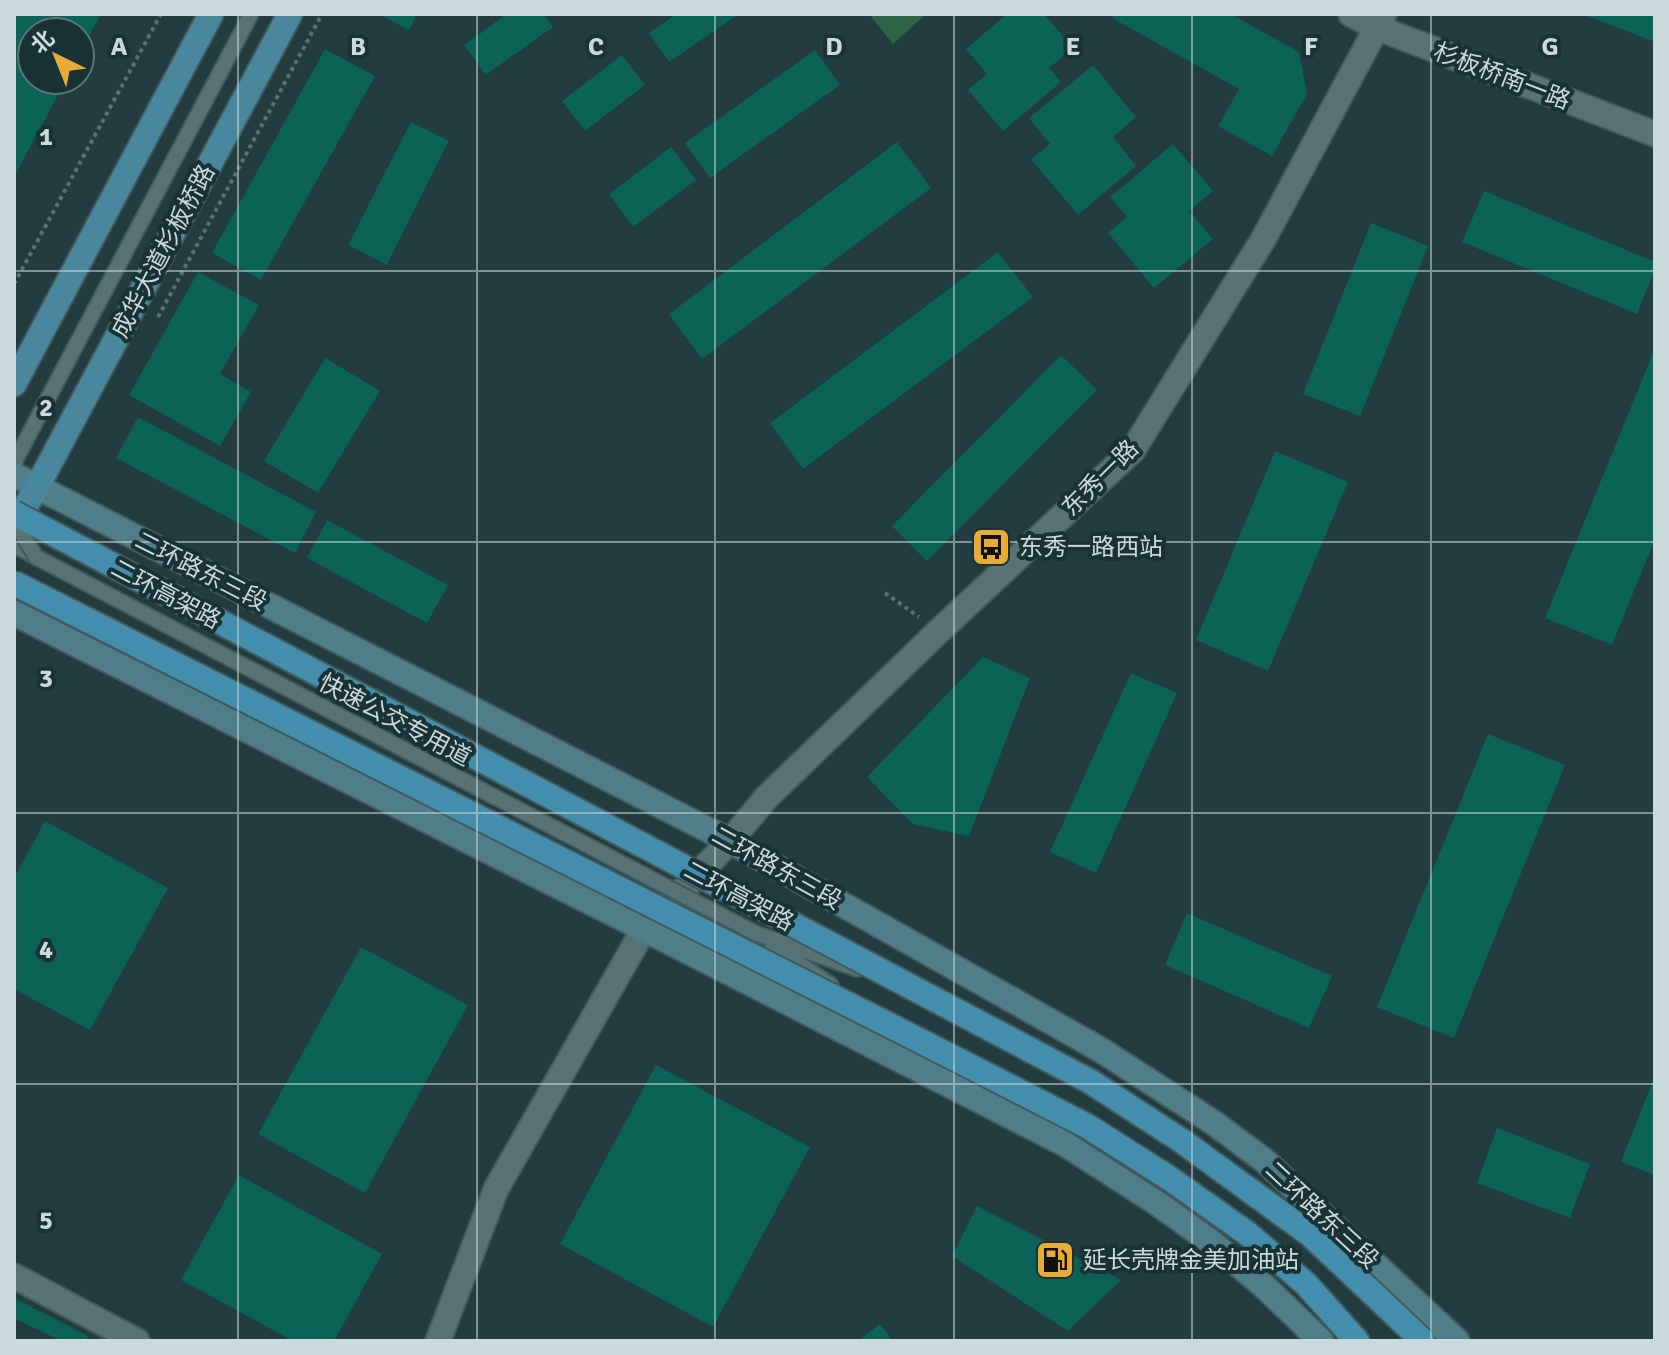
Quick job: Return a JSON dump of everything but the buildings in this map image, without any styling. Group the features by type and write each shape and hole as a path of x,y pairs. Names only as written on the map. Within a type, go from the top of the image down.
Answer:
{"highway":[{"name":"二环高架路","path":"14,513 1091,1082 1182,1141 1311,1235 1423,1341"},
{"name":"二环高架路","path":"14,583 1087,1126 1169,1178 1248,1234 1306,1284 1357,1341"}],"main road":[{"path":"14,384 211,14"},
{"name":"成华大道杉板桥路","path":"14,523 37,487 290,14"},
{"name":"二环路东三段","path":"15,465 37,487 730,841 1101,1050 1214,1123 1265,1161 1457,1341"},
{"path":"14,613 1065,1144 1210,1241 1265,1287 1321,1341"}],"street":[{"name":"杉板桥南一路","path":"1351,14 1381,21 1655,134"},
{"name":"东秀一路","path":"438,1341 496,1189 644,929 730,841 767,797 1133,450 1264,238 1381,21"},
{"path":"14,1276 137,1341"}],"lane":[{"path":"15,465 251,14"},
{"path":"14,523 36,557"},
{"name":"快速公交专用道","path":"14,545 755,933"},
{"path":"755,933 914,989"},
{"path":"755,933 893,1027"}],"path":[{"path":"14,284 161,14"},
{"path":"158,318 322,14"},
{"path":"885,593 939,631"}],"green space":[{"path":"869,14 926,14 893,44"}],"place":[{"name":"东秀一路西站","path":"991,547"},
{"name":"延长壳牌金美加油站","path":"1055,1260"}]}
